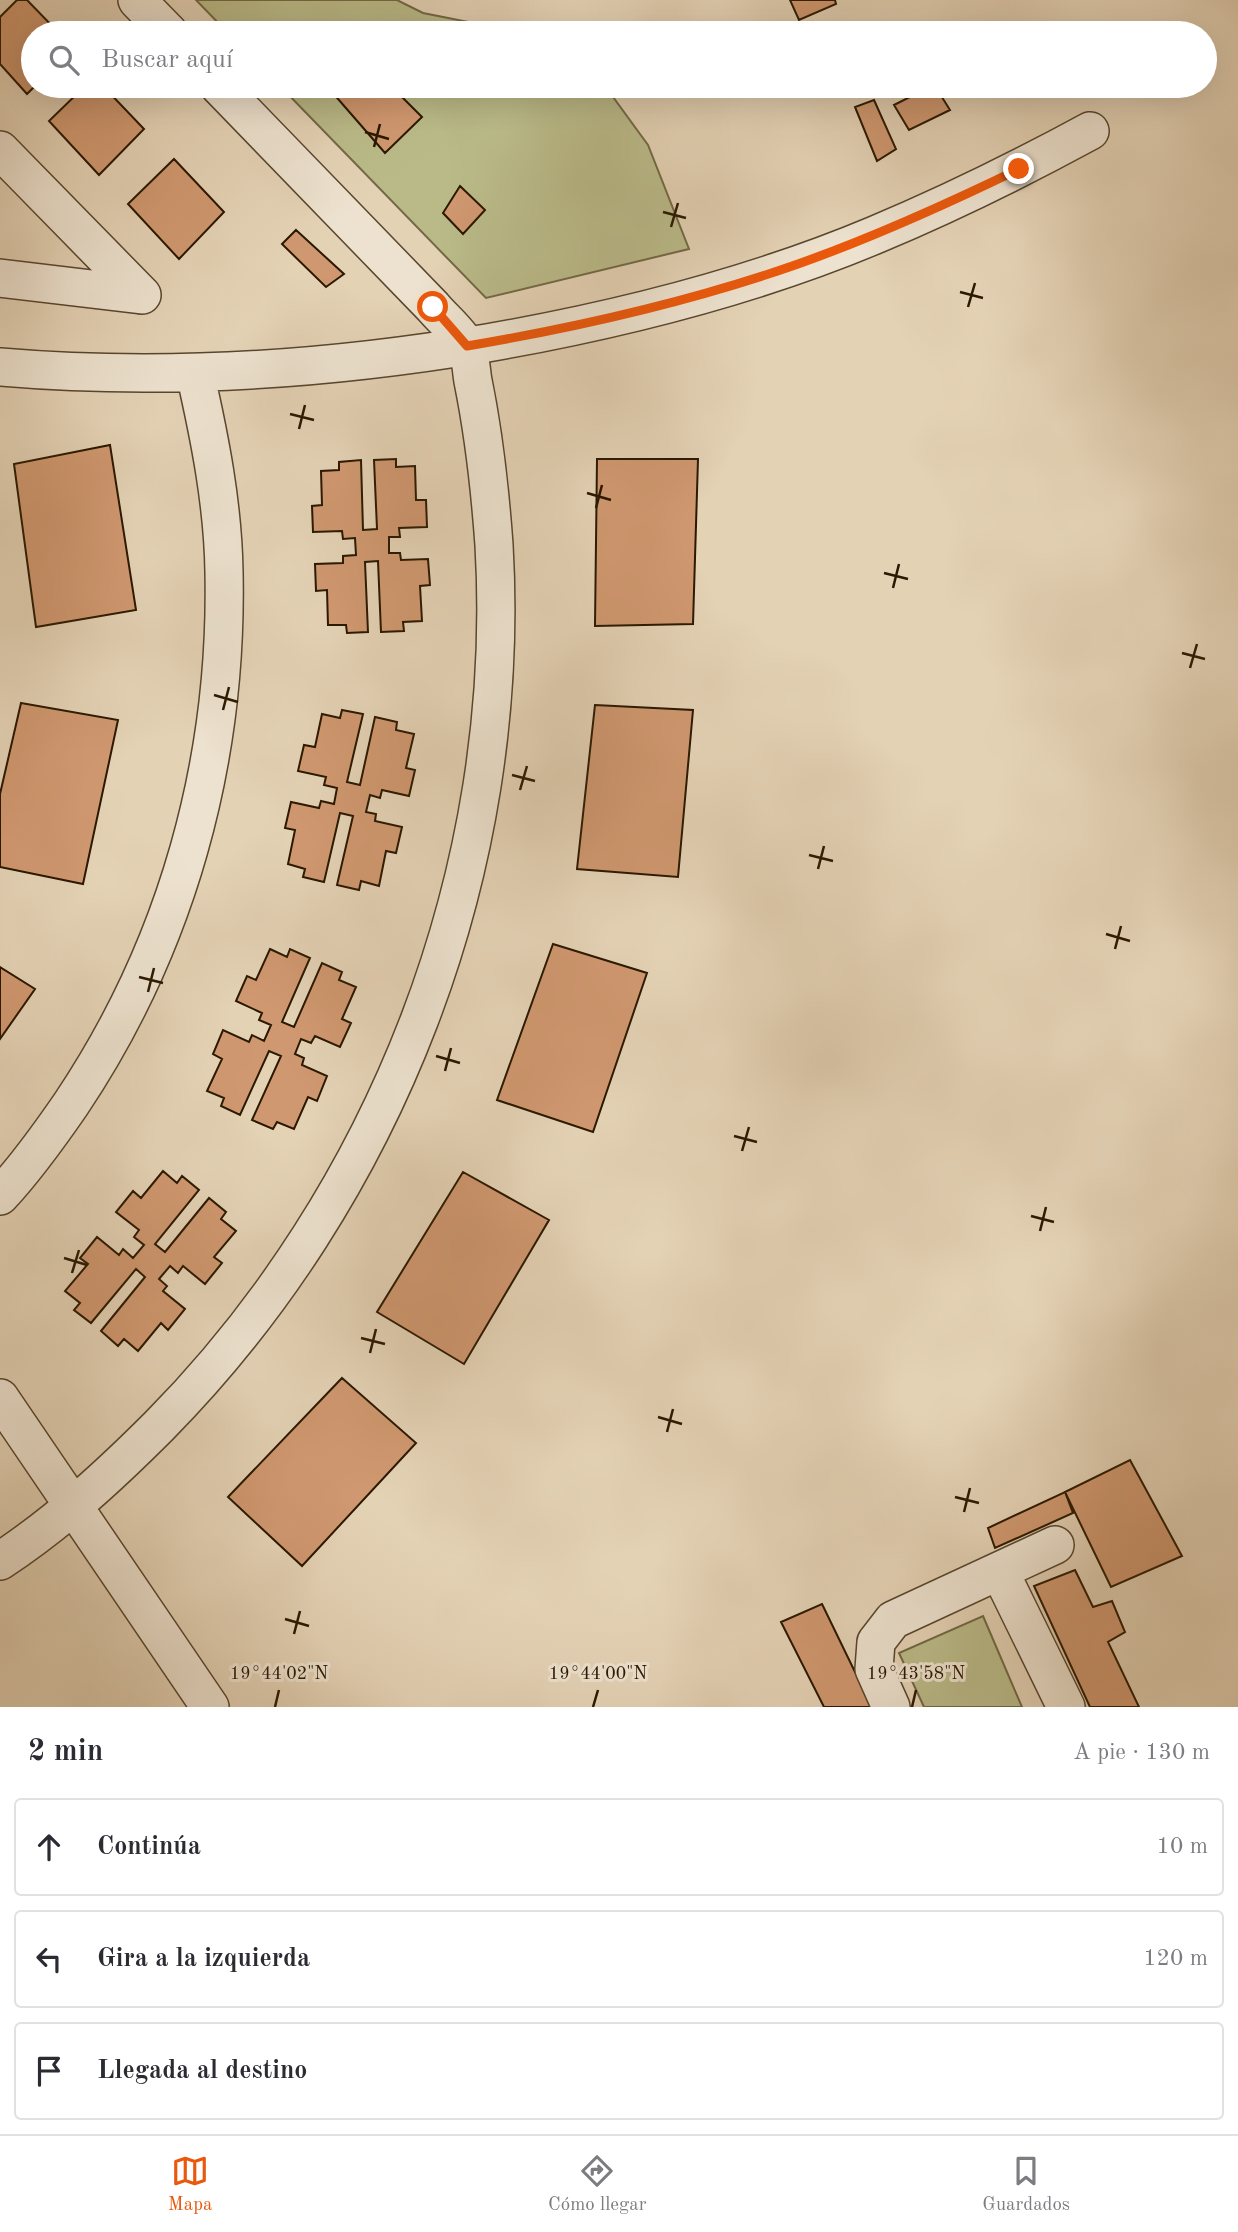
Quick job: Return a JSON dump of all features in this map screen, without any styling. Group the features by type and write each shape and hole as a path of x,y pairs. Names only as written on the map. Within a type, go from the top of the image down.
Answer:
{"street":[{"path":"137,0 157,21"},
{"path":"0,1561 74,1504 131,1454 184,1400 234,1344 280,1283 322,1220 359,1155 393,1086 422,1017 466,872 481,797 496,646 495,571 491,495 467,346 433,307 231,98"},
{"path":"0,367 111,373 195,373 331,365 467,346 595,322 658,307 798,264 873,236 947,204 1090,131"},
{"path":"0,150 142,295 0,278"},
{"path":"0,171 39,190"},
{"path":"36,282 48,282 59,277 74,260 77,237 73,225"},
{"path":"0,1196 52,1132 89,1077 122,1019 151,959 194,834 209,769 219,703 224,637 220,504 210,438 195,373"},
{"path":"0,1398 210,1707"},
{"path":"891,1707 874,1669 876,1642 893,1620 1055,1545"},
{"path":"1000,1572 1066,1707"}],"green space":[{"path":"196,0 397,0 423,13 463,21 216,21"},
{"path":"292,98 614,98 648,145 689,249 486,298"},
{"path":"983,1616 1022,1707 924,1707 899,1653"}],"building":[{"path":"17,0 27,0 47,21 21,21 21,87 0,64 0,17"},
{"path":"790,0 835,0 836,4 799,20"},
{"path":"73,98 114,98 144,129 99,175 49,121"},
{"path":"337,98 403,98 422,117 385,153"},
{"path":"908,98 942,98 950,110 909,130 894,105"},
{"path":"874,100 896,149 877,161 855,107"},
{"path":"174,159 224,212 179,259 128,204"},
{"path":"460,186 485,210 463,234 443,213"},
{"path":"296,230 344,274 326,287 282,244"},
{"path":"110,445 136,610 36,627 14,464"},
{"path":"396,459 396,467 415,466 416,500 426,500 427,527 399,528 400,537 389,537 389,553 400,553 401,560 428,559 430,585 420,586 422,621 403,622 404,631 381,632 378,561 365,562 368,632 347,633 346,625 328,625 327,590 316,591 315,564 343,563 343,556 356,555 355,538 343,539 342,531 313,532 312,506 322,505 321,471 339,470 339,462 361,460 363,530 377,529 374,460"},
{"path":"597,459 698,459 693,624 595,626"},
{"path":"21,703 118,720 83,884 0,867 0,794"},
{"path":"595,705 693,710 678,877 577,869"},
{"path":"342,710 363,714 347,782 360,785 375,717 397,722 396,730 414,734 406,768 415,770 409,796 382,790 380,798 370,795 366,812 376,814 375,821 402,827 396,853 386,851 379,886 361,881 359,890 337,885 353,816 340,813 324,882 303,877 305,869 288,864 295,830 285,828 291,802 319,808 321,801 334,804 337,788 324,785 326,777 298,771 304,745 315,747 322,714 340,718"},
{"path":"553,944 647,973 593,1132 497,1100"},
{"path":"270,949 287,957 290,949 310,958 282,1022 294,1027 322,963 342,972 339,980 356,987 342,1019 351,1023 340,1047 315,1036 311,1043 301,1039 295,1054 304,1058 302,1065 327,1076 317,1101 308,1097 294,1129 277,1122 273,1129 252,1120 281,1056 269,1051 240,1115 221,1106 224,1098 207,1091 222,1059 213,1054 223,1030 249,1042 252,1035 264,1041 271,1025 259,1020 262,1013 236,1001 247,976 256,980"},
{"path":"0,967 35,989 0,1039"},
{"path":"163,1171 177,1183 182,1176 199,1190 155,1244 165,1252 209,1198 226,1212 221,1219 236,1231 214,1257 222,1263 205,1284 183,1266 178,1273 170,1266 159,1279 167,1286 163,1291 185,1309 168,1330 161,1323 138,1351 124,1339 118,1346 101,1331 145,1277 136,1269 91,1323 74,1310 80,1303 65,1291 88,1264 80,1258 97,1237 119,1255 123,1249 133,1258 144,1245 134,1237 139,1230 116,1212 133,1191 141,1198"},
{"path":"463,1172 549,1220 464,1364 377,1312"},
{"path":"342,1378 416,1443 302,1566 228,1497"},
{"path":"1130,1460 1182,1556 1111,1587 1065,1492"},
{"path":"1065,1492 1073,1513 995,1548 988,1528"},
{"path":"1075,1570 1093,1607 1112,1601 1125,1632 1108,1642 1139,1707 1090,1707 1034,1586"},
{"path":"822,1604 872,1707 824,1707 781,1622"}],"route":[{"path":"433,307 467,346 595,322 722,289 798,264 873,236 1019,169"}]}
